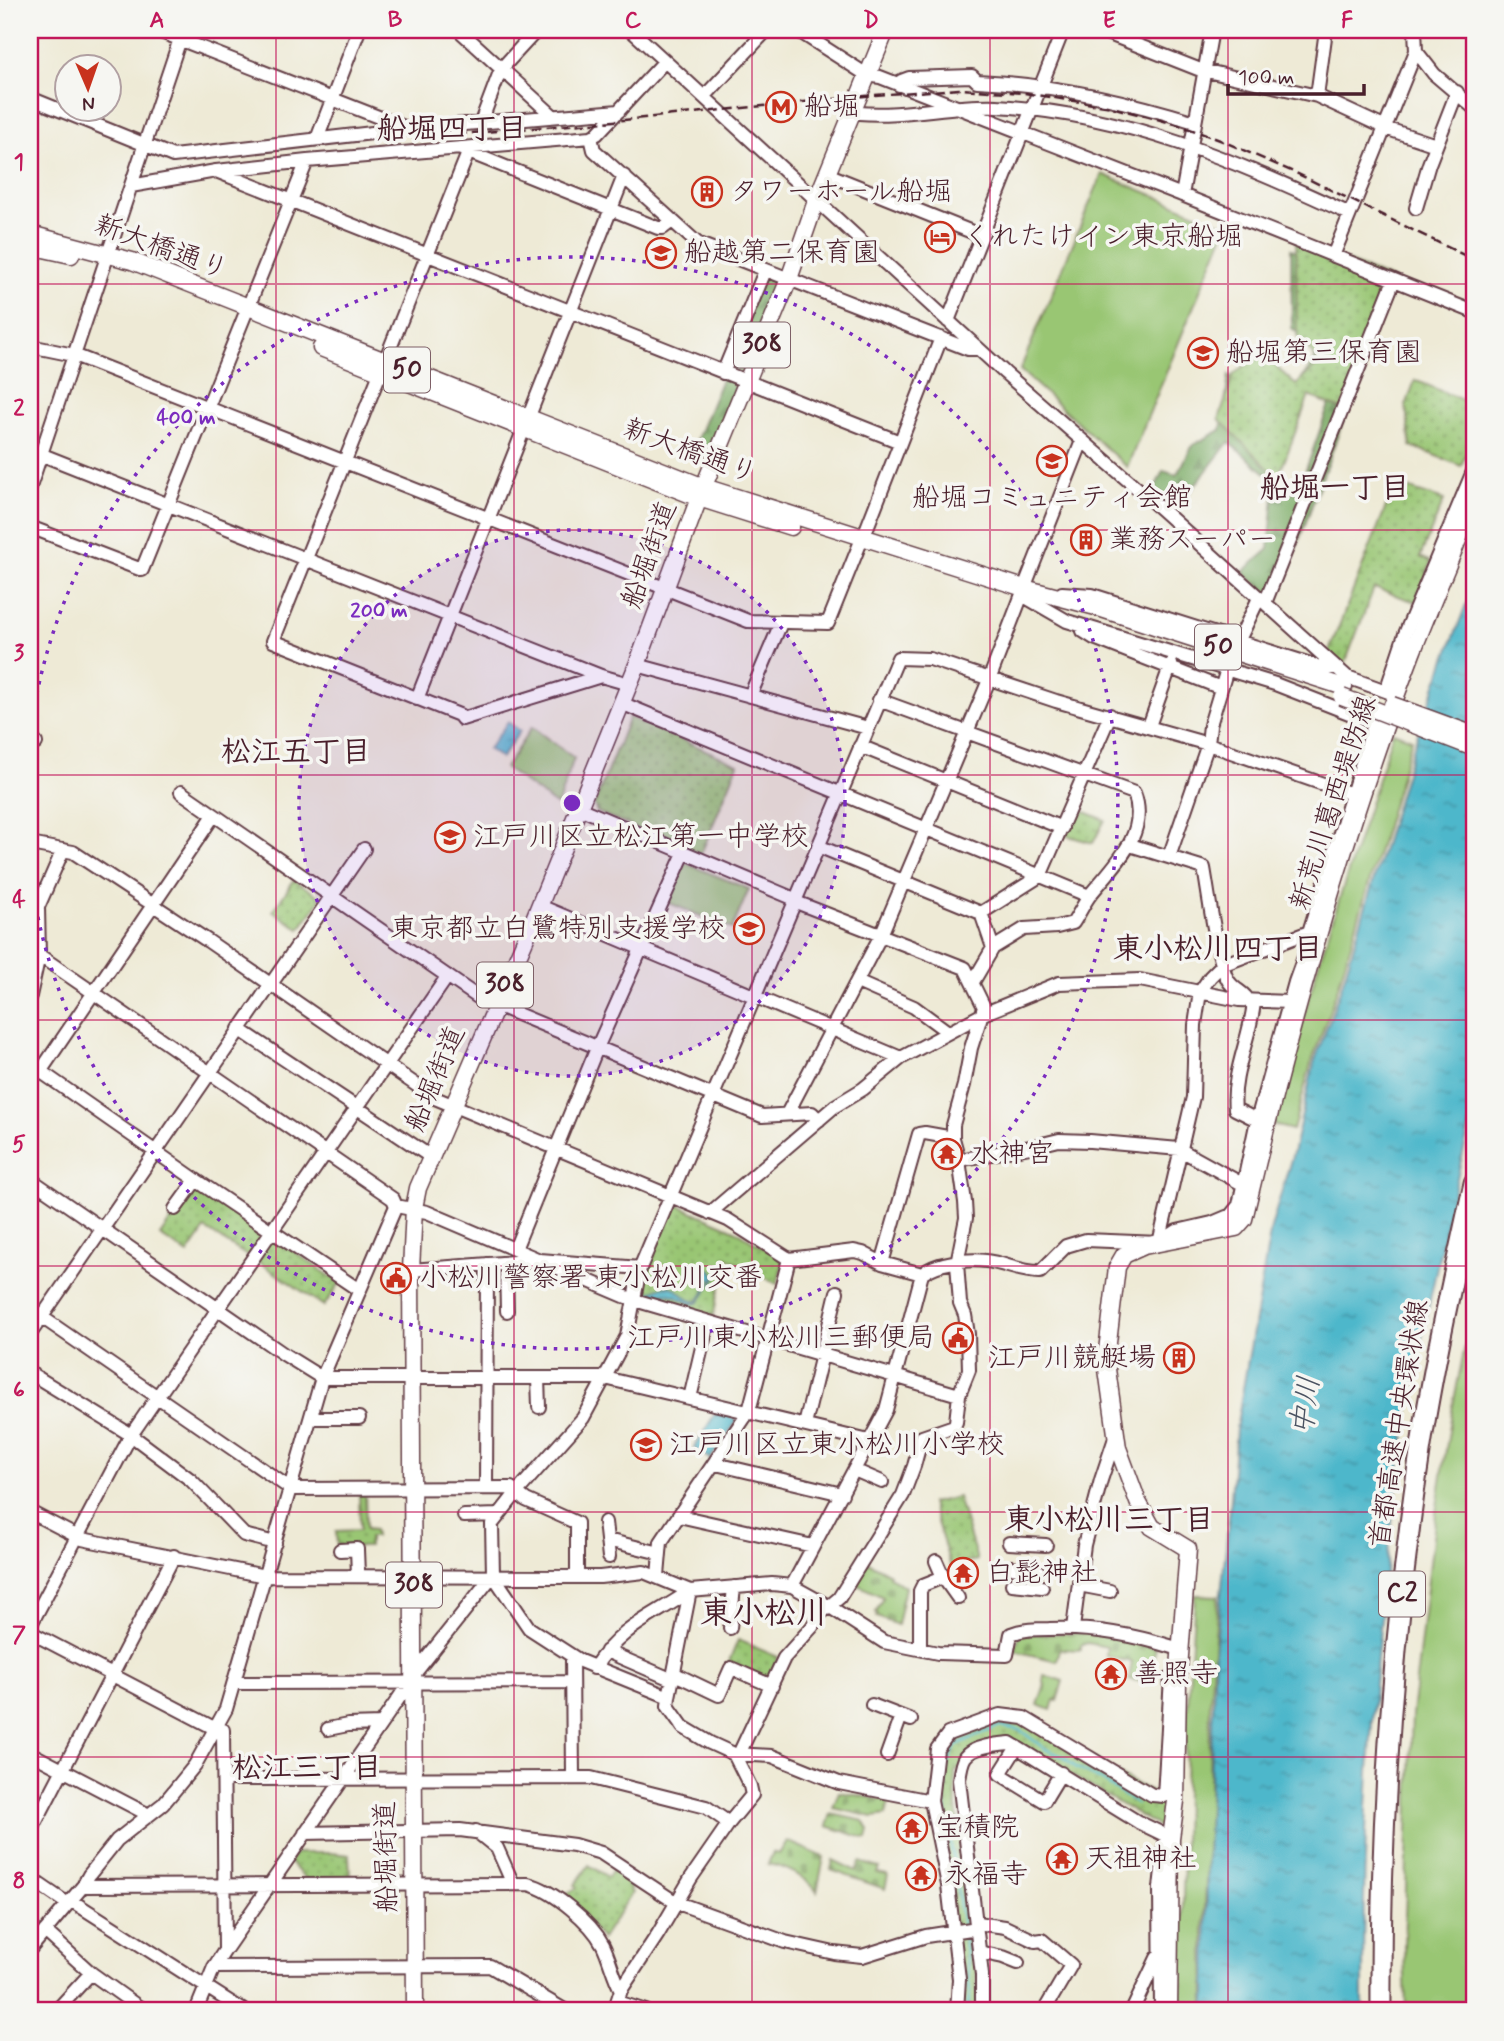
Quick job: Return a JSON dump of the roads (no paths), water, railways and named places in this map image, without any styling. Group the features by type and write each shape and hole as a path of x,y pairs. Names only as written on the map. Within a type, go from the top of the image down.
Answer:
{"highway":[{"name":"首都高速中央環状線","path":"1381,2011 1382,1866 1402,1590 1418,1465 1474,1183"},
{"name":"首都高速中央環状線","path":"1393,2011 1392,1936 1396,1831 1415,1589 1433,1452 1474,1234"}],"main road":[{"name":"船堀街道","path":"415,2011 411,1270 414,1208 418,1188 540,906 637,665 701,493 789,279 816,201 886,30"},
{"name":"新大橋通り","path":"30,234 108,258 701,493 1026,593 1343,682"},
{"name":"新大橋通り","path":"30,246 108,258"},
{"name":"新荒川葛西堤防線","path":"1184,1546 1161,1534 1146,1518 1122,1460 1107,1369 1117,1267 1124,1255 1144,1246 1231,1229 1241,1224 1308,958 1340,864 1375,724 1392,693 1474,500"},
{"name":"50","path":"1343,682 1474,735"},
{"name":"50","path":"1343,682 1474,748"},
{"path":"1169,2011 1168,1837 1175,1801 1173,1699 1188,1549 1184,1546"}],"street":[{"path":"156,30 181,34 407,129"},
{"path":"317,139 359,30"},
{"path":"459,30 552,115"},
{"path":"481,122 502,69 537,30"},
{"path":"631,30 948,321 1262,601 1343,682 1375,724"},
{"path":"704,97 767,30"},
{"path":"797,30 867,75 1023,132 1474,312"},
{"path":"948,321 1063,30"},
{"path":"1099,30 1205,71 1317,96 1384,127 1436,145"},
{"path":"1182,195 1212,30"},
{"path":"1317,96 1326,30"},
{"path":"1333,256 1416,51 1415,30"},
{"path":"30,487 35,453 74,355 108,258 181,34"},
{"path":"1416,51 1434,74 1474,108"},
{"path":"131,186 216,171 307,161 463,150 591,137 597,134 665,61"},
{"path":"899,85 901,81 909,78 972,76 977,81 1041,86 1123,101 1195,122"},
{"path":"1416,208 1436,145 1457,92"},
{"path":"30,98 173,156 407,129 619,111"},
{"path":"859,113 975,105 1032,109 1089,118 1136,128 1191,146 1254,170 1350,215"},
{"path":"591,137 594,149 697,243 968,349 979,349"},
{"path":"463,150 658,228 663,228 672,221"},
{"path":"463,150 427,255 273,641 459,715 462,719 601,676"},
{"path":"30,527 142,570 307,161"},
{"path":"216,171 900,442"},
{"path":"827,174 982,236"},
{"path":"417,699 624,176"},
{"path":"723,373 765,271"},
{"path":"1238,642 1262,601 1394,280"},
{"path":"30,346 74,355 748,621 828,623 941,338"},
{"path":"787,1114 881,935 905,881 1026,593 1082,441"},
{"path":"35,453 601,676 629,684"},
{"path":"1026,593 1092,596 1323,668 1343,682 1392,693 1405,634 1474,469"},
{"path":"1026,593 1094,638 1222,688"},
{"path":"1067,621 1275,684 1375,724"},
{"path":"750,696 780,623"},
{"path":"1149,726 1174,653"},
{"path":"669,1697 594,1668 572,1657 529,1628 493,1575 492,1524 583,1418 627,1336 640,1268 898,657 930,659 989,680 1208,744 1352,794"},
{"path":"637,665 868,728"},
{"path":"1169,857 1208,744 1210,725 1227,669"},
{"path":"880,700 1134,793 1137,802 1130,845 1089,896 1073,923 1024,929 993,948 972,982"},
{"path":"621,703 1089,896"},
{"path":"981,913 1040,876 1110,715"},
{"path":"792,1587 886,1410 922,1274 930,1267 985,1261 1026,1272 1040,1272 1066,1246 1086,1240 1159,1243 1177,1231 1212,1223 1231,1215 1239,1205 1257,1120 1290,1002 1308,958 1309,932 1375,724"},
{"path":"860,746 1062,828"},
{"path":"181,792 479,998 762,1116 812,1113 819,1119"},
{"path":"579,808 795,901 965,968 984,1007 971,1048 953,1125 966,1218 957,1263 960,1303 968,1334 969,1370 959,1395 954,1426 922,1437 902,1495 843,1592 820,1614 784,1658 737,1754 752,1795 691,1878 618,2001"},
{"path":"214,815 93,992 35,1068 359,1290"},
{"path":"30,844 73,852 435,1098 728,1220 789,1259 854,1251 882,1263 922,1274"},
{"path":"1130,845 1204,868 1222,965 1229,983 1246,994 1252,1002 1253,1017 1234,1095 1235,1109 1257,1120"},
{"path":"818,846 981,913 993,948"},
{"path":"30,1334 364,849"},
{"path":"30,996 38,907 63,850"},
{"path":"515,1249 597,1048 684,853"},
{"path":"540,906 901,1058"},
{"path":"1159,1243 1193,1097 1195,1026 1200,992 1222,965 1309,932"},
{"path":"30,1949 83,1886 117,1840 163,1804 181,1783 195,1765 226,1709 323,1378 396,1206 393,1199 34,952"},
{"path":"30,1626 131,1435 447,977"},
{"path":"710,1213 819,1119 901,1058 983,1014 1059,983 1140,980 1252,1002 1290,1002"},
{"path":"857,982 914,1007 948,1032"},
{"path":"239,1029 431,1157"},
{"path":"882,1263 919,1134 953,1138"},
{"path":"959,1160 1059,1140 1180,1149 1244,1185"},
{"path":"30,1179 285,1355 323,1378 605,1378 869,1441"},
{"path":"175,1209 196,1180"},
{"path":"396,1206 414,1208 635,1300 959,1395"},
{"path":"658,1576 661,1542 749,1412 789,1259"},
{"path":"411,1270 540,1261 640,1268"},
{"path":"506,1263 507,1311"},
{"path":"486,1488 487,1264"},
{"path":"806,1425 838,1292"},
{"path":"30,1309 291,1489 511,1488 526,1500 577,1523 577,1576"},
{"path":"690,1398 708,1322"},
{"path":"30,1373 131,1435 191,1480 244,1535 275,1543"},
{"path":"538,1377 539,1407"},
{"path":"311,1418 359,1418"},
{"path":"1073,1628 1084,1545 1116,1435"},
{"path":"716,1464 842,1494"},
{"path":"854,1470 882,1482"},
{"path":"30,1512 78,1537 265,1576 600,1577 644,1572 691,1591"},
{"path":"464,1516 499,1515"},
{"path":"679,1517 813,1546"},
{"path":"605,1522 609,1558"},
{"path":"607,1540 660,1553"},
{"path":"1009,1544 1046,1545"},
{"path":"982,2011 979,1952 948,1885 930,1801 937,1749 948,1734 1000,1715 1024,1718 1152,1795 1164,1796 1173,1699 1173,1647 1184,1546"},
{"path":"340,1550 357,1549 358,1575"},
{"path":"30,1833 174,1556"},
{"path":"936,1561 943,1577 958,1598"},
{"path":"1011,1567 1038,1571"},
{"path":"196,2011 214,1968 225,1950 403,1692 493,1575"},
{"path":"920,1649 920,1591 923,1585 943,1577"},
{"path":"594,1668 624,1633 691,1591 772,1584 792,1587 830,1607 884,1642 938,1653 1007,1655 1011,1634 1021,1630 1073,1628 1123,1633 1173,1647"},
{"path":"1012,1584 1042,1587"},
{"path":"1079,1585 1110,1591"},
{"path":"730,1628 734,1587"},
{"path":"691,1591 668,1706 683,1727 710,1743 737,1754 772,1756 839,1783 930,1801"},
{"path":"30,1632 216,1729 223,1730 225,1950"},
{"path":"606,1651 719,1695 731,1668 772,1686"},
{"path":"572,1657 573,1778"},
{"path":"234,1683 415,1677 572,1682"},
{"path":"872,1705 906,1718 887,1755"},
{"path":"328,1729 348,1725 381,1724"},
{"path":"957,2011 967,1928 959,1780 964,1758 969,1753 1010,1743 1138,1822 1168,1837 1160,1888 1161,2011"},
{"path":"1017,1746 1000,1774 1044,1801 1061,1773"},
{"path":"30,1753 149,1815"},
{"path":"224,1779 591,1778 706,1807 729,1823"},
{"path":"305,1833 475,1830 573,1845 601,1853 678,1902 785,1942 834,1953 862,1956 967,1928 1005,1927 1035,1941 1042,1940 1071,1965 1044,2011"},
{"path":"475,1830 498,1847 513,1884"},
{"path":"30,1878 75,1903 244,2011"},
{"path":"83,1886 513,1884 540,1887 566,1902 601,1942 618,2001"},
{"path":"45,1931 91,1973 144,2011"},
{"path":"979,1952 1018,1963"},
{"path":"1132,2011 1159,1955"},
{"path":"214,1968 490,1966 566,2011"},
{"path":"56,2011 91,1973"},
{"path":"618,2001 646,2011"},
{"path":"30,2005 37,2011"}],"water":[{"name":"中川","path":"1474,583 1474,1108 1418,1361 1400,1463 1385,1576 1369,1762 1363,2011 1206,2011 1207,1862 1215,1652 1236,1429 1271,1228 1294,1149 1314,1063 1341,988 1417,736"},
{"path":"508,722 520,731 501,758 488,749"},
{"path":"703,1266 712,1270 716,1278 698,1303 691,1304 667,1294 651,1297 648,1294 667,1286 678,1290 692,1301 698,1301 714,1279 700,1277 697,1270"},
{"path":"718,1409 737,1421 710,1459 694,1448"}],"waterway":[{"path":"963,1926 944,1797 946,1769 956,1745 999,1726 1020,1730 1045,1749 1062,1756 1137,1804"},
{"path":"964,1936 970,1992 967,2011"}],"railway":[{"path":"412,138 874,95 959,89 1024,93 1111,107 1179,125 1220,140 1296,173 1474,260"}],"place":[{"name":"船堀","path":"781,107"},
{"name":"タワーホール船堀","path":"707,192"},
{"name":"くれたけイン東京船堀","path":"940,237"},
{"name":"船越第二保育園","path":"661,253"},
{"name":"船堀第三保育園","path":"1203,353"},
{"name":"船堀コミュニティ会館","path":"1052,461"},
{"name":"業務スーパー","path":"1086,540"},
{"name":"江戸川区立松江第一中学校","path":"450,837"},
{"name":"東京都立白鷺特別支援学校","path":"749,929"},
{"name":"水神宮","path":"947,1154"},
{"name":"小松川警察署 東小松川交番","path":"396,1278"},
{"name":"江戸川東小松川三郵便局","path":"958,1338"},
{"name":"江戸川競艇場","path":"1179,1358"},
{"name":"江戸川区立東小松川小学校","path":"646,1445"},
{"name":"白髭神社","path":"963,1573"},
{"name":"善照寺","path":"1111,1674"},
{"name":"宝積院","path":"912,1828"},
{"name":"天祖神社","path":"1062,1859"},
{"name":"永福寺","path":"921,1875"}],"district":[{"name":"船堀四丁目","path":"452,129"},
{"name":"船堀一丁目","path":"1335,488"},
{"name":"松江五丁目","path":"296,752"},
{"name":"東小松川四丁目","path":"1218,949"},
{"name":"東小松川三丁目","path":"1109,1520"},
{"name":"東小松川","path":"764,1614"},
{"name":"松江三丁目","path":"307,1768"}]}
